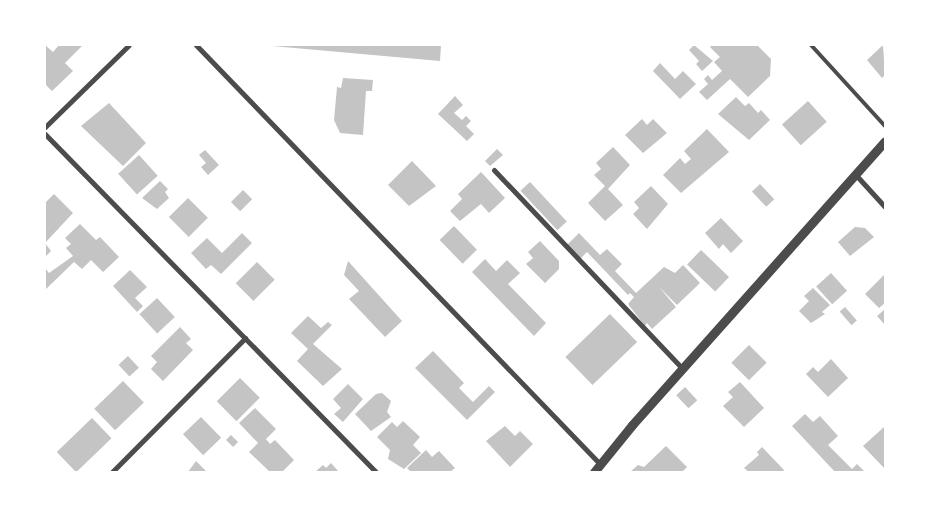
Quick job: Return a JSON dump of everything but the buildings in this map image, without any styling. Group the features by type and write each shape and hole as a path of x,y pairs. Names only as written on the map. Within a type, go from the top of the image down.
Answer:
{"street":[{"path":"45,126 128,45"},
{"path":"196,45 600,464"},
{"path":"45,134 376,472"},
{"path":"594,472 682,368 854,173 885,141"},
{"path":"494,170 682,368"},
{"path":"854,173 885,207"},
{"path":"112,472 245,338"}],"lane":[{"path":"811,45 885,126"}]}
